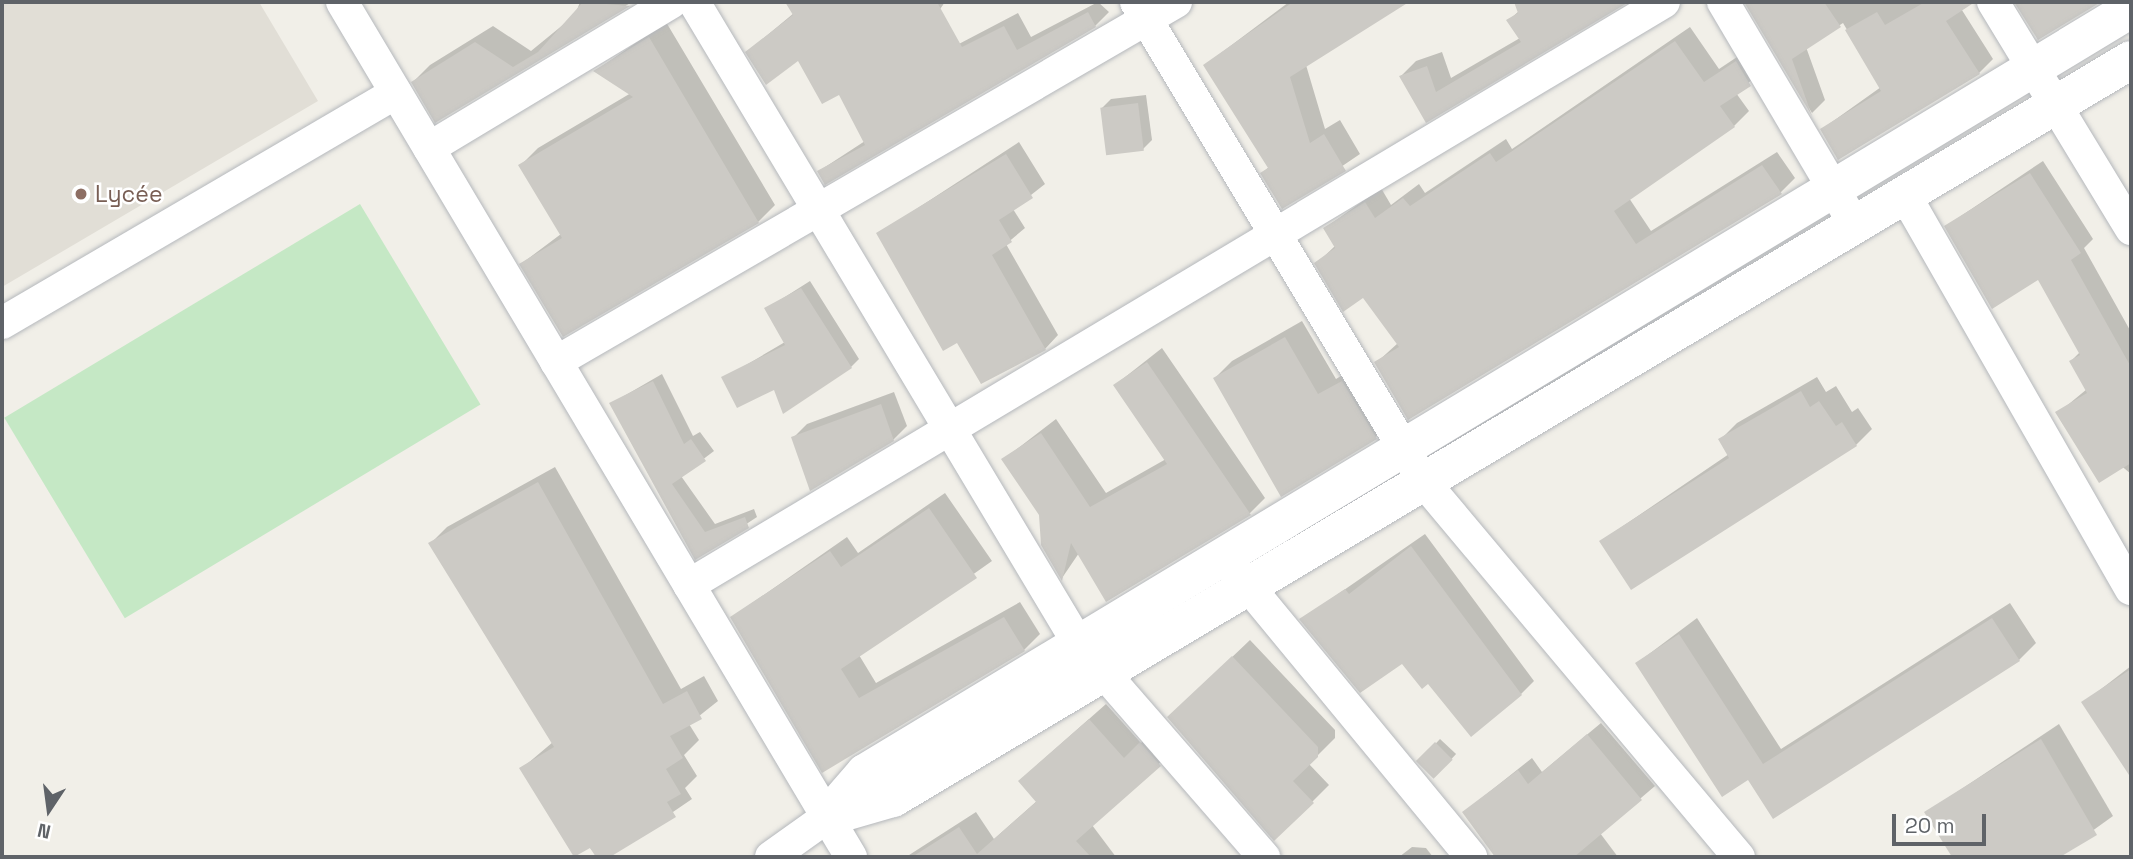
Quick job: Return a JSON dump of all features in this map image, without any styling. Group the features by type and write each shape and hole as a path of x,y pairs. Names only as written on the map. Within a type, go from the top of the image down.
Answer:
{"main road":[{"path":"827,817 864,773 2131,9"},
{"path":"827,817 893,798 2131,60"}],"street":[{"path":"342,2 851,857"},
{"path":"429,148 672,2"},
{"path":"694,2 1078,643 1102,674 1264,857"},
{"path":"556,362 818,209 1142,10 1176,2"},
{"path":"689,585 1664,2"},
{"path":"1723,2 1855,225"},
{"path":"1993,2 2131,229"},
{"path":"1142,10 1406,446 1424,482 1739,857"},
{"path":"2,323 396,93"},
{"path":"1905,195 2131,589"},
{"path":"1224,556 1471,857"},
{"path":"771,857 827,817"}],"shaded area":[{"name":"Lycée","path":"2,2 259,2 318,101 2,287"}],"green space":[{"path":"360,204 481,405 125,618 4,418"}],"building":[{"path":"583,2 630,6 435,123 411,82 475,42 513,67 538,52"},
{"path":"785,2 937,2 962,47 1004,26 1017,50 1088,12 1096,27 825,185 817,171 865,145 839,95 822,104 798,61 766,85 745,52 793,15"},
{"path":"1293,2 1409,2 1290,77 1310,143 1324,134 1346,171 1282,209 1260,173 1268,168 1203,65"},
{"path":"1514,2 1629,2 1426,123 1399,76 1427,66 1436,92 1521,42 1506,20 1518,13"},
{"path":"1744,2 1824,2 1841,27 1792,59 1812,116"},
{"path":"1925,2 1975,2 1946,21 1980,74 1838,160 1820,129 1881,91 1845,30 1877,12 1885,25"},
{"path":"2014,2 2101,2 2038,40"},
{"path":"649,37 759,223 563,337 519,264 562,238 518,165 633,97 593,71"},
{"path":"1675,41 1704,82 1736,61 1751,86 1720,106 1735,127 1614,211 1636,244 1762,165 1782,194 1408,420 1374,362 1399,347 1363,298 1343,312 1314,263 1335,248 1323,228 1365,202 1375,218 1403,198 1410,206 1490,153 1496,162"},
{"path":"1138,103 1144,151 1106,155 1100,108"},
{"path":"1006,154 1033,198 999,220 1012,242 992,255 1046,350 981,384 957,343 943,351 876,233"},
{"path":"2030,173 2081,253 2071,260 2131,367 2131,463 2099,483 2055,412 2087,393 2069,361 2080,355 2038,280 1992,309 1944,226"},
{"path":"801,288 852,368 783,414 774,390 737,408 721,377 785,345 764,308"},
{"path":"1285,337 1318,394 1342,381 1377,439 1281,497 1213,378"},
{"path":"1147,362 1251,515 1106,602 1071,543 1062,581 1041,545 1039,515 1001,459 1041,433 1090,507 1167,464 1113,385"},
{"path":"653,381 684,444 691,439 706,461 672,484 705,532 745,517 749,528 695,560 609,403"},
{"path":"1801,391 1810,407 1819,401 1836,426 1842,422 1857,446 1631,590 1599,541 1729,458 1718,439"},
{"path":"881,404 894,441 810,491 791,437"},
{"path":"538,482 663,704 687,691 702,719 670,736 683,758 666,769 681,794 667,802 676,817 610,857 596,857 590,848 574,857 519,768 554,747 428,543"},
{"path":"929,508 977,578 841,669 859,698 1004,617 1025,651 822,773 730,617 830,551 841,567"},
{"path":"1411,546 1522,695 1471,737 1428,684 1422,689 1402,664 1360,693 1299,619 1345,589 1349,594"},
{"path":"1992,618 2020,661 1773,819 1748,780 1722,797 1635,663 1679,634 1763,764"},
{"path":"1232,656 1318,747 1318,757 1293,781 1314,803 1274,841 1167,717"},
{"path":"2131,669 2131,778 2081,702"},
{"path":"1089,719 1124,758 1140,742 1161,766 1076,841 1091,857 912,857 959,827 977,854 1036,802 1018,781"},
{"path":"1587,734 1642,800 1574,857 1495,857 1462,812 1518,770 1528,784"},
{"path":"2041,739 2097,835 2060,857 1952,857 1924,812"},
{"path":"1435,742 1453,760 1434,779 1416,761"}],"place":[{"name":"Lycée","path":"81,194"}]}
